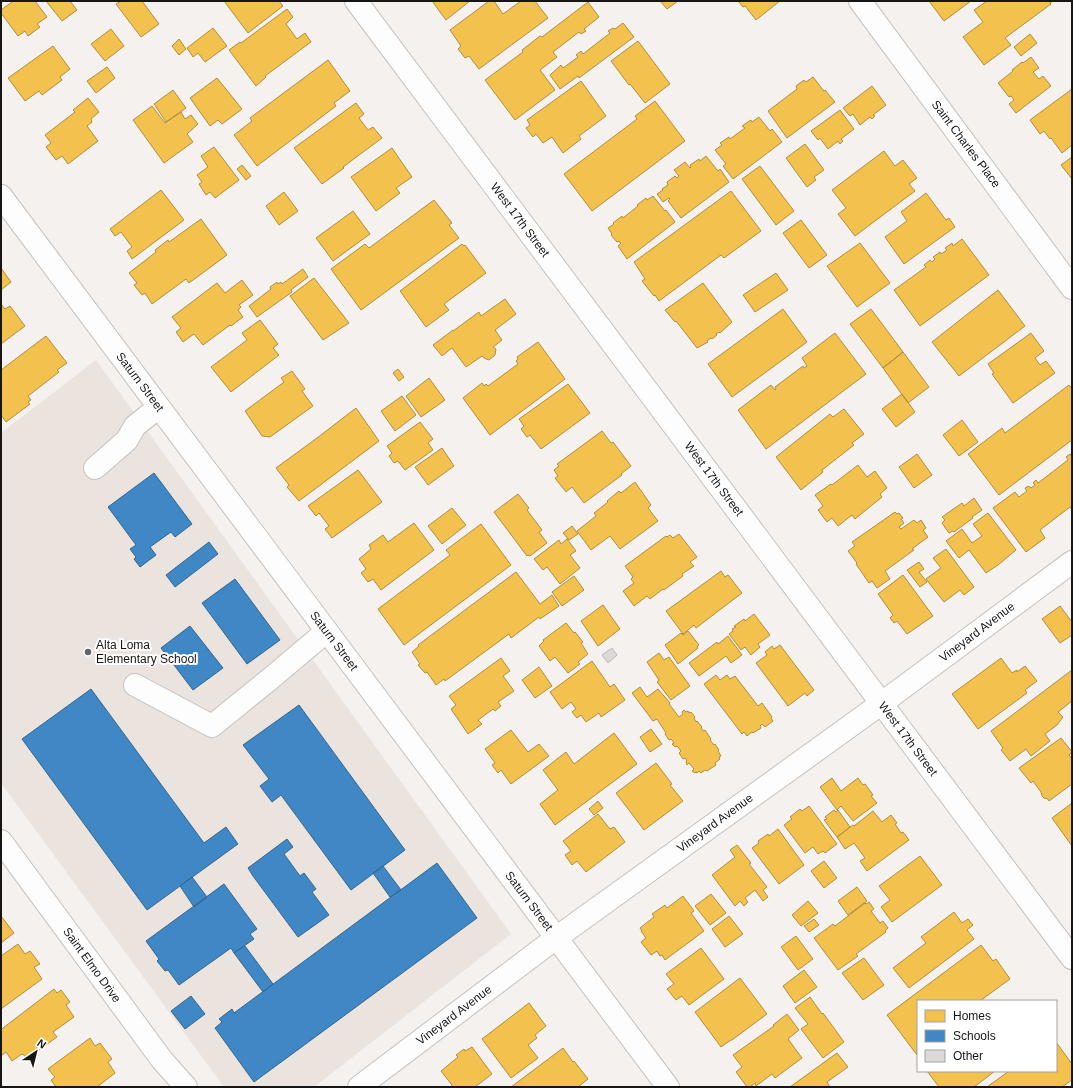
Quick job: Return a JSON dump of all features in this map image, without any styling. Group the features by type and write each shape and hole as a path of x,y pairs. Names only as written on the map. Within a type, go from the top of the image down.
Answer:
{"street":[{"name":"West 17th Street","path":"356,1 882,702 1072,958"},
{"name":"Saint Charles Place","path":"860,1 1072,288"},
{"name":"Saturn Street","path":"1,196 668,1087"},
{"path":"95,468 127,440 135,426 159,406"},
{"name":"Vineyard Avenue","path":"359,1087 556,938 882,702 1072,562"},
{"path":"135,685 212,726 327,631"},
{"name":"Saint Elmo Drive","path":"1,841 162,1060 186,1087"}],"shaded area":[{"path":"96,360 511,934 314,1087 224,1087 1,783 1,433"}],"building: Homes":[{"path":"11,1 35,1 47,17 37,24 40,27 28,36 25,31 18,36 1,13 1,10 12,2"},
{"path":"46,1 70,1 77,10 62,21"},
{"path":"121,1 142,1 159,24 141,37 116,4"},
{"path":"224,1 279,1 283,6 248,33"},
{"path":"432,1 470,1 446,20"},
{"path":"489,1 494,1 503,14 521,1 535,1 548,18 479,69 469,56 465,58 458,49 461,46 450,30"},
{"path":"660,1 678,1 667,9"},
{"path":"738,1 780,1 756,20 745,6 743,7"},
{"path":"929,1 971,1 944,21"},
{"path":"987,1 1053,1 1005,38 1011,45 984,65 963,37 983,22 974,10"},
{"path":"588,2 599,17 584,29 586,31 581,34 579,32 553,52 557,57 540,70 555,90 515,120 485,80 523,52 522,50 540,36 542,37"},
{"path":"287,9 293,17 286,24 297,39 305,33 311,42 265,76 266,77 256,86 229,50 240,42 241,43"},
{"path":"623,23 634,37 579,78 578,76 560,89 550,75 561,65 563,68 578,57 576,55 581,51 583,54 610,33 608,31 613,28 615,29"},
{"path":"213,28 227,46 205,62 198,53 193,57 187,48"},
{"path":"111,29 124,46 105,61 91,44"},
{"path":"1030,34 1037,43 1021,56 1014,47"},
{"path":"179,39 186,49 179,55 172,46"},
{"path":"638,41 670,84 645,103 611,61"},
{"path":"53,46 70,69 60,77 62,80 42,95 39,91 25,101 8,78"},
{"path":"1031,57 1039,68 1033,72 1039,79 1043,76 1051,86 1016,113 1009,104 1014,100 1011,96 1009,97 998,83 1022,62 1023,63"},
{"path":"328,60 350,91 334,103 336,106 257,166 234,135 252,121 250,118"},
{"path":"107,67 115,78 96,93 87,81"},
{"path":"813,77 835,102 787,138 768,111 797,89 796,86 804,80 806,82"},
{"path":"217,78 242,109 222,124 218,120 210,126 190,98"},
{"path":"581,81 606,116 579,136 581,139 563,153 552,137 543,143 536,134 533,137 526,128 530,125 527,120"},
{"path":"872,86 886,105 873,115 875,116 872,119 870,117 860,125 853,114 850,116 843,108"},
{"path":"1072,89 1072,145 1062,153 1044,131 1040,134 1030,120"},
{"path":"173,90 186,108 166,122 154,104"},
{"path":"88,98 99,112 91,119 92,122 87,126 98,141 68,164 62,156 56,160 46,147 51,143 45,135 75,112 73,110"},
{"path":"655,101 685,141 592,211 564,174 637,119 635,116"},
{"path":"356,103 364,114 359,118 368,130 373,127 382,138 322,184 294,148"},
{"path":"152,106 165,123 181,112 185,119 191,115 198,124 187,134 193,142 164,163 133,120"},
{"path":"840,110 854,129 841,139 843,141 840,144 838,141 828,149 820,138 818,140 811,131"},
{"path":"759,117 770,131 772,129 782,142 733,179 723,166 726,164 715,150 722,145 720,143 729,137 730,139 745,128 742,126"},
{"path":"805,144 824,170 814,177 816,180 807,187 786,158"},
{"path":"214,147 239,180 215,198 210,192 206,195 199,184 202,182 197,175 208,167 201,156"},
{"path":"392,148 412,177 396,188 400,193 376,211 351,177"},
{"path":"884,151 895,166 903,160 917,178 909,184 915,191 855,236 838,214 846,208 832,190"},
{"path":"706,156 718,171 720,169 729,182 681,218 668,201 670,199 669,198 663,202 657,194 668,185 667,182 675,176 677,178 679,176 674,170 685,162 690,168 690,165 699,159 700,161"},
{"path":"1072,157 1072,179 1061,165"},
{"path":"242,165 251,176 246,180 237,169"},
{"path":"760,166 794,211 776,225 742,179"},
{"path":"161,190 184,220 132,259 127,251 132,247 121,232 115,236 110,229"},
{"path":"731,191 761,231 724,258 721,255 659,301 642,281 645,279 634,262"},
{"path":"284,192 298,211 279,225 266,206"},
{"path":"926,193 946,220 949,218 955,227 904,264 885,237 907,221 901,212"},
{"path":"653,196 675,222 627,259 618,246 621,243 618,241 617,242 611,235 612,234 608,228 622,216 623,218 646,198 647,200"},
{"path":"434,200 452,223 449,225 459,238 361,310 331,269 365,244 369,248"},
{"path":"353,211 370,234 333,261 316,238"},
{"path":"201,219 227,255 189,283 186,279 152,304 145,293 142,295 134,285 137,283 129,273 156,252 155,250 168,240 169,242"},
{"path":"801,220 827,255 809,268 783,233"},
{"path":"962,239 989,275 920,326 894,290 926,267 924,265 930,260 932,262 935,259 933,257 940,252 941,254 947,250 945,248 952,243 953,246"},
{"path":"860,243 890,283 857,307 827,266"},
{"path":"462,244 464,246 465,245 486,273 444,304 449,310 426,327 400,291"},
{"path":"1,268 11,282 1,290"},
{"path":"303,269 308,277 291,290 292,292 257,317 249,306 271,289 270,287 277,282 278,284 281,282 282,284"},
{"path":"776,273 788,290 755,312 743,295"},
{"path":"314,278 349,323 323,340 290,296"},
{"path":"242,280 253,295 239,305 241,307 238,310 243,317 203,345 194,334 183,342 176,332 181,328 172,317 217,283 225,293"},
{"path":"703,283 732,322 720,333 719,332 712,339 711,338 707,341 708,342 697,348 676,321 675,322 665,310"},
{"path":"998,290 1025,326 959,376 932,342"},
{"path":"505,299 516,314 495,330 502,340 493,347 496,349 495,355 489,360 482,356 466,367 452,348 442,356 433,345 479,312 481,316"},
{"path":"1,304 5,309 10,306 25,326 1,344"},
{"path":"783,309 807,342 732,397 708,364"},
{"path":"871,309 903,352 883,368 850,324"},
{"path":"260,320 278,344 273,348 279,355 231,392 211,367 247,340 242,333"},
{"path":"835,333 866,374 766,449 738,410 771,385 775,390 775,387 803,366 804,368 807,366 802,358"},
{"path":"1031,333 1044,351 1035,358 1040,365 1046,361 1055,373 1013,403 992,374 994,373 988,364"},
{"path":"46,336 67,363 57,370 59,372 28,396 31,400 28,402 30,404 6,422 1,415 1,370"},
{"path":"538,342 565,379 490,435 463,398 482,383 484,386 486,384 488,386 518,364 516,361 518,359 517,357"},
{"path":"903,352 929,387 908,403 883,368"},
{"path":"398,369 404,377 399,381 393,373"},
{"path":"292,371 305,389 302,391 313,406 270,437 262,436 245,411 284,382 281,378"},
{"path":"429,378 445,400 421,417 406,396"},
{"path":"568,384 590,413 541,449 530,435 527,437 521,429 524,426 519,419"},
{"path":"1069,385 1072,389 1072,440 999,495 968,454 1002,428 1005,433"},
{"path":"902,394 915,412 896,427 882,409"},
{"path":"402,396 416,415 395,431 381,411"},
{"path":"356,408 379,441 299,501 287,487 289,485 276,468"},
{"path":"844,409 864,434 852,443 854,445 822,470 823,472 801,490 776,457 830,414 833,417"},
{"path":"962,420 978,442 959,456 943,435"},
{"path":"420,422 433,439 428,443 433,450 405,470 398,461 394,463 389,456 392,453 387,446"},
{"path":"602,431 611,443 613,442 631,466 621,474 622,475 584,503 572,487 566,492 555,478 558,476 554,470 559,466 557,464"},
{"path":"442,448 454,466 428,485 415,467"},
{"path":"917,454 932,475 914,488 899,467"},
{"path":"1070,454 1072,457 1072,510 1070,507 1040,530 1045,538 1026,552 993,508 1015,492 1019,497 1027,491 1025,488 1029,486 1031,488 1035,485 1033,483 1036,480 1038,483 1068,460 1066,457"},
{"path":"858,465 867,477 875,471 887,488 880,494 882,497 855,519 852,515 838,526 832,518 827,522 818,510 823,506 815,495 831,484 832,485"},
{"path":"358,470 382,502 332,538 325,529 329,526 319,513 316,516 308,506"},
{"path":"635,482 651,505 648,508 658,521 620,549 610,536 591,550 577,531 596,516 594,513 608,502 607,501 619,491 621,493"},
{"path":"518,494 529,508 527,510 542,530 539,532 547,543 530,556 527,556 494,512"},
{"path":"974,498 982,510 954,532 949,533 942,523 945,520 942,517 962,503 964,506"},
{"path":"452,508 466,525 442,544 428,526"},
{"path":"895,512 897,514 899,513 903,518 901,519 904,523 899,527 901,529 914,520 917,523 921,520 926,528 923,530 928,537 912,549 914,550 885,571 890,579 877,588 872,581 869,583 848,551 855,546 852,542"},
{"path":"988,513 1016,550 986,573 969,550 959,558 946,541 962,529 972,543 982,536 973,524"},
{"path":"414,523 434,550 381,590 373,579 368,582 361,573 366,569 359,559 371,549 369,545 383,535 388,542"},
{"path":"481,524 511,565 404,645 378,609 450,555 446,550"},
{"path":"572,526 578,534 569,540 563,533"},
{"path":"679,534 697,557 690,562 694,566 682,574 683,576 664,590 663,589 650,599 647,596 634,606 623,591 634,583 631,579 633,577 625,566 666,536 667,537 670,535 673,538"},
{"path":"567,539 576,551 570,555 580,568 560,584 547,567 543,570 534,559 559,540 561,544"},
{"path":"946,549 974,587 964,595 960,590 944,602 926,579 941,568 933,558"},
{"path":"919,562 924,569 919,572 927,582 920,587 907,570"},
{"path":"721,571 725,577 728,575 742,593 696,628 694,625 683,634 666,611"},
{"path":"516,572 540,604 552,595 559,606 540,619 539,617 511,638 509,634 445,681 444,679 436,685 427,672 425,673 418,665 420,664 412,652 419,646 418,645"},
{"path":"903,575 933,616 907,634 897,621 894,623 890,618 893,615 878,594"},
{"path":"574,576 584,590 562,606 552,592"},
{"path":"603,605 620,629 598,646 581,621"},
{"path":"1060,606 1072,622 1072,635 1060,643 1042,619"},
{"path":"754,614 770,635 758,644 760,647 751,655 745,647 741,650 729,634 733,631 732,629 736,627 734,626 744,619 745,621"},
{"path":"566,623 583,642 581,643 588,654 578,662 580,664 568,673 555,657 550,661 539,646 544,641 543,640"},
{"path":"688,631 699,645 697,647 698,648 678,664 665,645 681,633 683,635"},
{"path":"728,636 742,655 731,663 726,656 699,676 689,663 717,642 718,644"},
{"path":"780,645 814,690 807,696 805,693 788,706 756,663 767,655 765,652 772,646 774,649"},
{"path":"659,653 664,660 669,657 690,686 671,700 657,682 659,680 647,662"},
{"path":"501,658 510,671 503,676 514,691 498,702 501,706 495,711 493,709 478,720 482,724 468,734 451,709 456,705 449,696"},
{"path":"1001,658 1012,673 1017,670 1017,672 1025,666 1037,681 1025,690 1027,693 978,729 952,694"},
{"path":"592,661 610,687 614,684 625,700 601,717 599,713 586,722 581,715 577,718 572,712 576,709 571,702 562,709 550,692"},
{"path":"539,667 552,686 535,698 522,680"},
{"path":"1072,670 1072,701 1058,712 1063,717 1057,725 1045,734 1050,741 1031,756 1026,749 1010,761 1001,750 1003,748 991,731"},
{"path":"716,675 720,680 727,675 730,679 735,676 758,706 762,703 772,717 771,718 773,721 765,727 762,724 760,726 761,728 747,736 744,732 742,734 704,684"},
{"path":"640,687 647,697 658,689 679,717 683,714 682,712 684,710 686,712 688,711 689,713 691,712 695,717 696,722 697,721 702,727 701,728 703,731 705,730 711,739 710,740 719,750 718,751 721,756 715,763 716,765 701,773 699,771 695,773 692,771 694,769 689,763 687,765 685,758 683,759 679,753 681,751 677,746 675,747 672,744 674,743 671,739 669,740 657,719 653,721 632,693"},
{"path":"651,729 662,744 650,752 640,737"},
{"path":"511,730 528,752 539,744 549,756 511,784 501,770 498,773 492,765 495,763 485,749"},
{"path":"614,733 637,764 555,825 540,804 558,790 543,770 566,752 574,764"},
{"path":"1061,738 1072,752 1069,755 1072,759 1072,784 1049,801 1042,796 1041,792 1033,781 1031,783 1019,768"},
{"path":"656,763 672,784 670,785 683,801 644,830 616,793"},
{"path":"832,778 841,791 858,778 863,785 865,784 873,795 871,796 877,803 853,821 841,806 837,810 820,787"},
{"path":"598,801 603,808 594,815 589,809"},
{"path":"1072,803 1072,846 1052,818"},
{"path":"809,806 837,844 825,853 823,851 818,854 813,847 805,853 784,825 792,819 790,817 800,809 802,811"},
{"path":"834,810 836,812 838,810 850,827 837,837 824,820 827,819 825,817"},
{"path":"873,811 882,822 891,815 897,823 895,824 901,833 903,832 909,840 867,871 860,861 865,858 854,843 845,849 837,837"},
{"path":"598,814 610,829 614,827 625,842 586,872 577,861 572,865 565,855 571,851 563,841"},
{"path":"778,829 804,865 779,884 752,848 759,843 758,841 768,834 769,836"},
{"path":"737,845 751,863 749,864 767,887 763,890 768,897 763,901 755,890 745,898 748,902 744,906 740,901 735,906 712,875 735,857 730,850"},
{"path":"920,856 942,885 892,922 881,907 890,900 879,886"},
{"path":"824,861 837,878 824,888 811,871"},
{"path":"857,887 867,901 848,915 838,901"},
{"path":"711,894 726,913 710,925 695,906"},
{"path":"683,896 694,911 691,913 704,931 665,960 657,951 651,955 641,942 646,938 640,928 654,917 652,914 665,905 667,908"},
{"path":"808,901 818,913 801,926 792,915"},
{"path":"869,902 874,909 871,911 880,923 883,921 888,928 885,931 886,932 856,954 858,956 838,970 814,938 833,924 835,926 865,903 866,904"},
{"path":"954,912 962,923 968,919 973,925 967,930 974,939 909,988 893,968 926,943 921,937"},
{"path":"1,916 14,933 1,943"},
{"path":"729,916 743,934 725,947 712,929"},
{"path":"814,919 819,925 809,932 804,926"},
{"path":"796,936 813,959 798,970 781,947"},
{"path":"18,944 25,954 30,951 40,964 34,967 42,979 1,1009 1,956"},
{"path":"981,945 993,961 996,959 1010,979 981,1000 917,1000 917,1055 887,1015"},
{"path":"701,948 724,979 689,1005 682,996 676,1000 667,989 674,984 666,974"},
{"path":"864,958 884,985 863,1000 842,973"},
{"path":"804,970 817,987 795,1003 783,986"},
{"path":"740,978 767,1014 721,1047 695,1012"},
{"path":"54,989 57,993 61,990 70,1002 66,1005 74,1017 53,1032 57,1037 28,1058 22,1054 12,1061 6,1052 1,1056 1,1030"},
{"path":"810,997 844,1042 823,1058 801,1029 808,1024 795,1008"},
{"path":"529,1003 546,1026 535,1035 537,1038 528,1045 538,1058 511,1078 482,1039"},
{"path":"787,1014 799,1030 788,1039 802,1058 775,1078 772,1074 756,1086 755,1083 750,1087 747,1087 736,1072 742,1067 733,1055 774,1026 773,1025"},
{"path":"90,1038 95,1046 100,1043 112,1059 108,1062 115,1073 97,1087 56,1087 51,1080 55,1077 48,1069"},
{"path":"1057,1043 1072,1064 1072,1080 1062,1087 987,1087 1008,1072 1057,1072"},
{"path":"472,1047 492,1074 475,1087 451,1087 452,1085 441,1071 458,1057 456,1055 464,1049 465,1051"},
{"path":"563,1048 588,1079 578,1087 511,1087"},
{"path":"837,1053 848,1067 827,1082 830,1087 790,1087"},
{"path":"928,1072 994,1072 974,1087 939,1087"}],"building: Schools":[{"path":"154,473 192,524 175,537 171,532 150,547 156,555 140,567 134,559 136,557 130,549 136,545 108,507"},
{"path":"209,542 218,554 175,587 166,575"},
{"path":"235,579 280,640 247,664 202,603"},
{"path":"190,626 223,668 193,690 161,648"},
{"path":"91,689 204,843 226,827 238,844 147,910 22,739"},
{"path":"299,705 405,850 351,890 281,795 272,802 260,786 269,779 243,745"},
{"path":"287,839 293,847 284,854 300,876 304,873 316,889 312,892 329,915 298,937 248,868"},
{"path":"437,863 477,918 254,1082 215,1028 222,1022 219,1019 232,1009 234,1013"},
{"path":"383,866 401,890 390,897 373,873"},
{"path":"192,877 207,897 194,907 180,886"},
{"path":"224,884 257,929 250,934 254,939 234,953 231,948 179,985 168,970 165,971 157,961 159,959 146,941"},
{"path":"245,946 273,984 263,992 234,953"},
{"path":"191,996 205,1014 185,1029 171,1011"}],"building: Other":[{"path":"612,648 617,655 608,663 602,655"}],"place":[{"name":"Alta Loma Elementary School","path":"88,652"}]}
